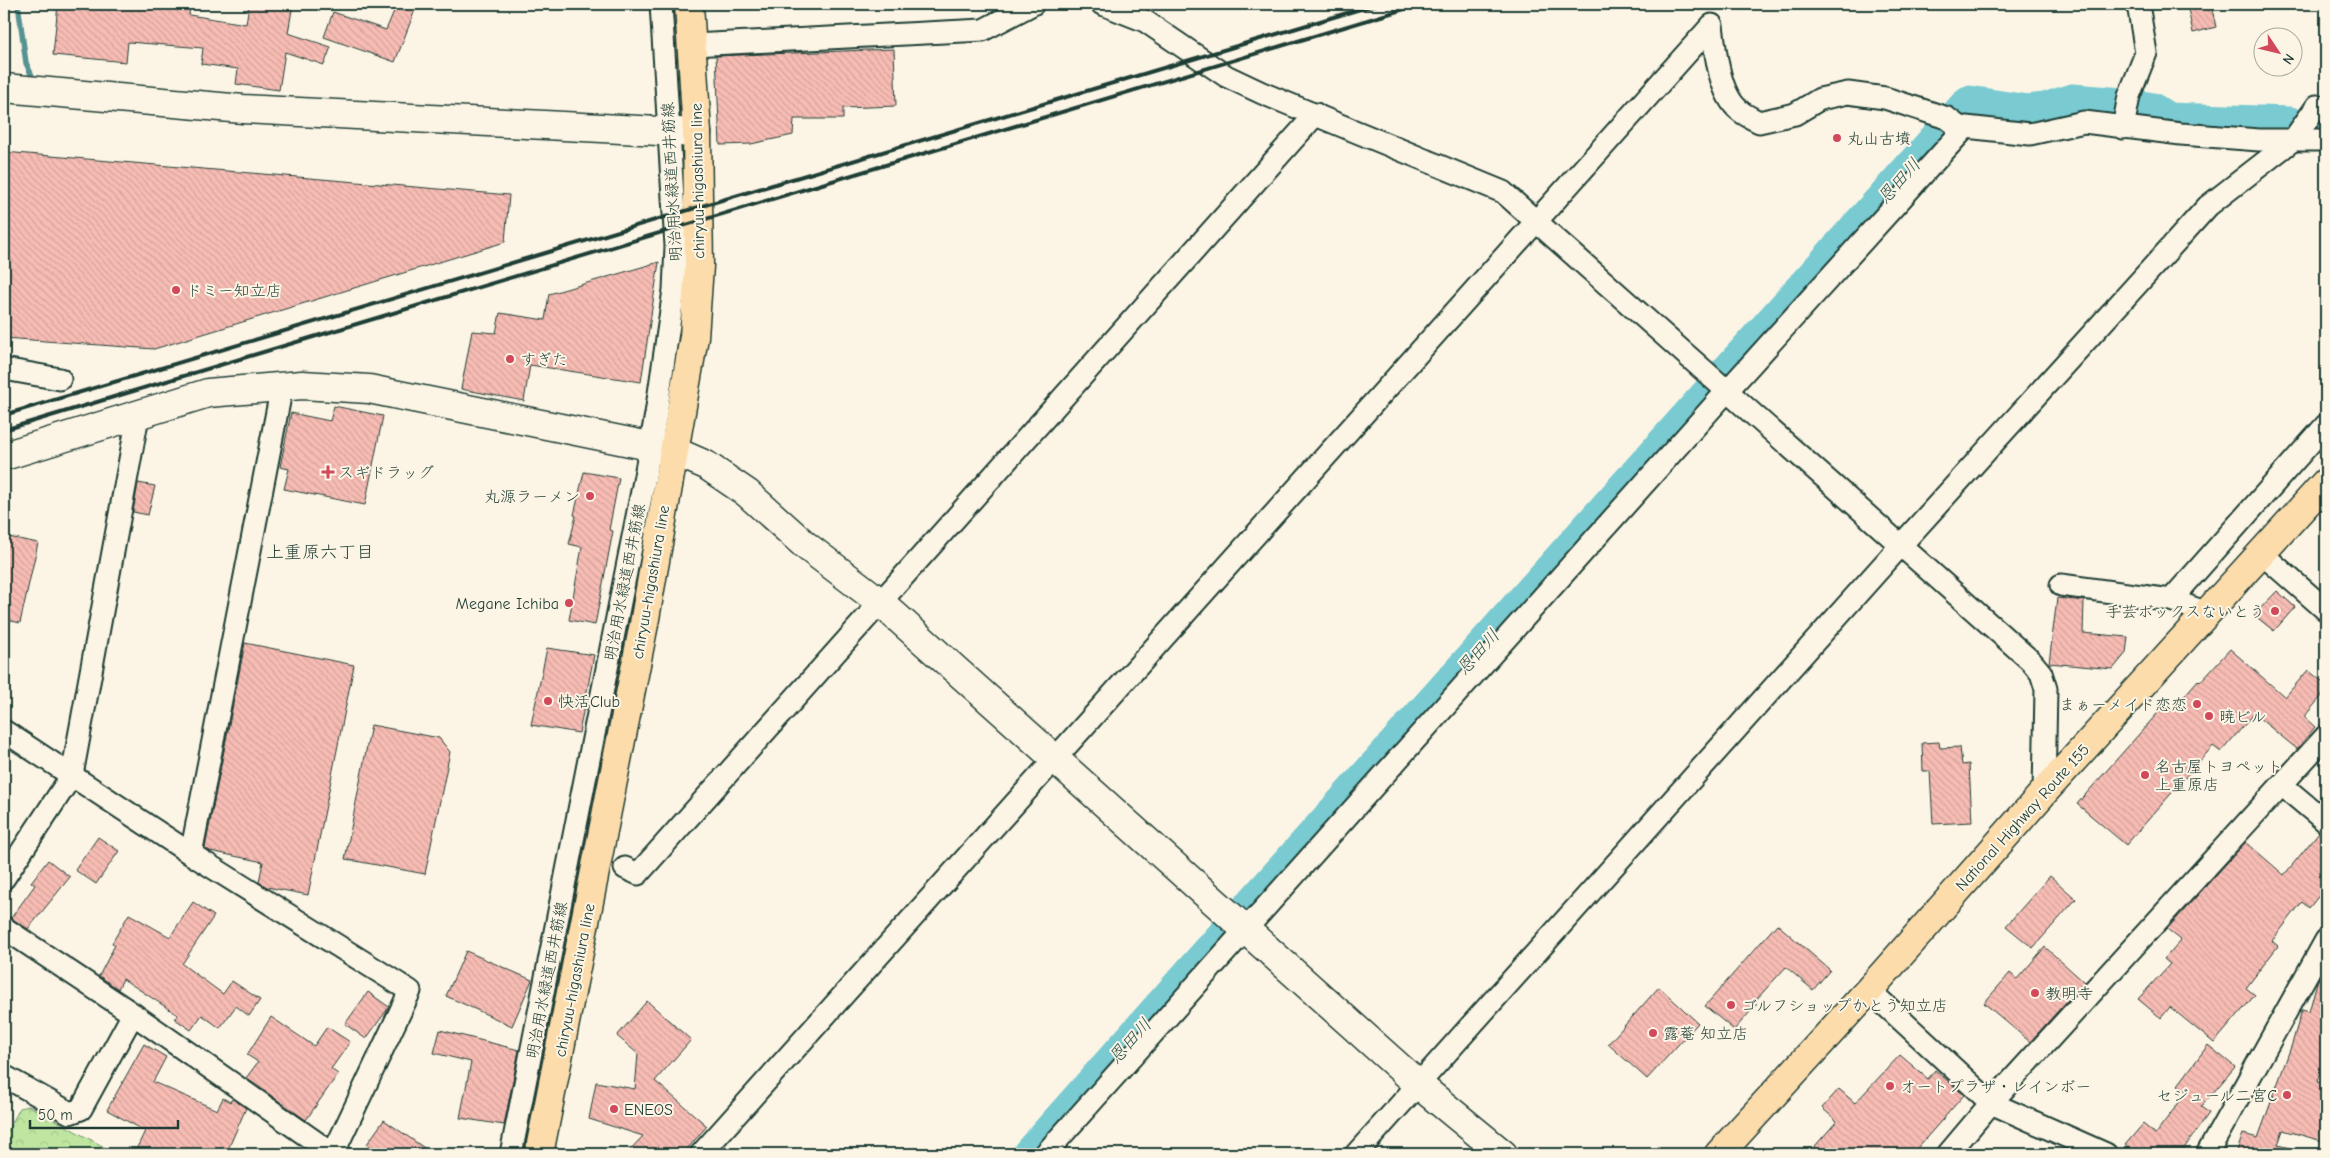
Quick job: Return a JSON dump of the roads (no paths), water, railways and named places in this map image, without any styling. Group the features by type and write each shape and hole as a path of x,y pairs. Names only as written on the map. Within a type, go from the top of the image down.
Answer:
{"main road":[{"name":"chiryuu-higashiura line","path":"539,1154 644,624 662,449 695,328 699,266 697,133 689,4"},
{"name":"National Highway Route 155","path":"1719,1154 2326,482"}],"street":[{"name":"明治用水緑道西井筋線","path":"512,1154 662,449 676,246 661,4"},
{"path":"692,45 983,30 1033,4"},
{"path":"1102,4 1146,22 1226,76 1262,93 1503,192 2032,661 2042,673 2046,690 2044,792"},
{"path":"2122,128 2129,96 2146,53 2138,4"},
{"path":"701,1154 1056,760 1712,25 1716,57 1726,92 1737,109 1759,122 1795,114 1820,99 1848,93 1886,98 1957,125 2030,134 2084,122 2122,128 2249,139 2326,140"},
{"path":"4,88 243,108 697,133"},
{"path":"1356,1154 1901,545 2208,206 2293,140 2317,106 2326,107"},
{"path":"625,868 638,874 1316,114"},
{"path":"1045,1154 1726,391 1957,125"},
{"path":"4,369 60,379"},
{"path":"4,456 208,393 302,385 369,390 662,449 706,465 746,493 805,545 880,602 1419,1085 1503,1154"},
{"path":"192,854 282,386"},
{"path":"4,878 72,775 138,416"},
{"path":"2171,600 2326,425"},
{"path":"2262,553 2326,610"},
{"path":"2061,585 2171,600 2207,613"},
{"path":"4,731 192,854 410,992 333,1154 133,1014 4,928"},
{"path":"1948,1154 1991,1103 2326,736"},
{"path":"2282,786 2326,822"},
{"path":"2207,1154 2326,940"},
{"path":"1868,990 1991,1103 2106,1154"},
{"path":"4,1076 70,1112 76,1112 81,1109 133,1014"}],"waterway":[{"path":"18,4 26,63 34,80"},
{"name":"恩田川","path":"1724,376 1969,103 2027,112 2045,110 2072,101 2123,105"},
{"name":"恩田川","path":"2131,106 2152,110 2168,120 2290,124"},
{"name":"恩田川","path":"2317,123 2326,122"},
{"name":"恩田川","path":"1243,915 1713,389"},
{"name":"恩田川","path":"1030,1154 1230,929"}],"railway":[{"path":"4,415 1377,4"},
{"path":"4,430 1421,4"}],"place":[{"name":"丸山古墳","path":"1837,138"},
{"name":"ドミー知立店","path":"176,290"},
{"name":"すぎた","path":"510,359"},
{"name":"スギドラッグ","path":"328,472"},
{"name":"丸源ラーメン","path":"590,496"},
{"name":"Megane Ichiba","path":"569,603"},
{"name":"手芸ボックスないとう","path":"2275,611"},
{"name":"快活Club","path":"548,701"},
{"name":"まぁーメイド恋恋","path":"2197,704"},
{"name":"暁ビル","path":"2209,716"},
{"name":"名古屋トヨペット 上重原店","path":"2145,775"},
{"name":"教明寺","path":"2035,993"},
{"name":"ゴルフショップかとう知立店","path":"1731,1005"},
{"name":"露菴 知立店","path":"1653,1033"},
{"name":"オートプラザ・レインボー","path":"1890,1086"},
{"name":"セジュール二宮C","path":"2287,1095"},
{"name":"ENEOS","path":"614,1109"}],"district":[{"name":"上重原六丁目","path":"320,552"}]}
